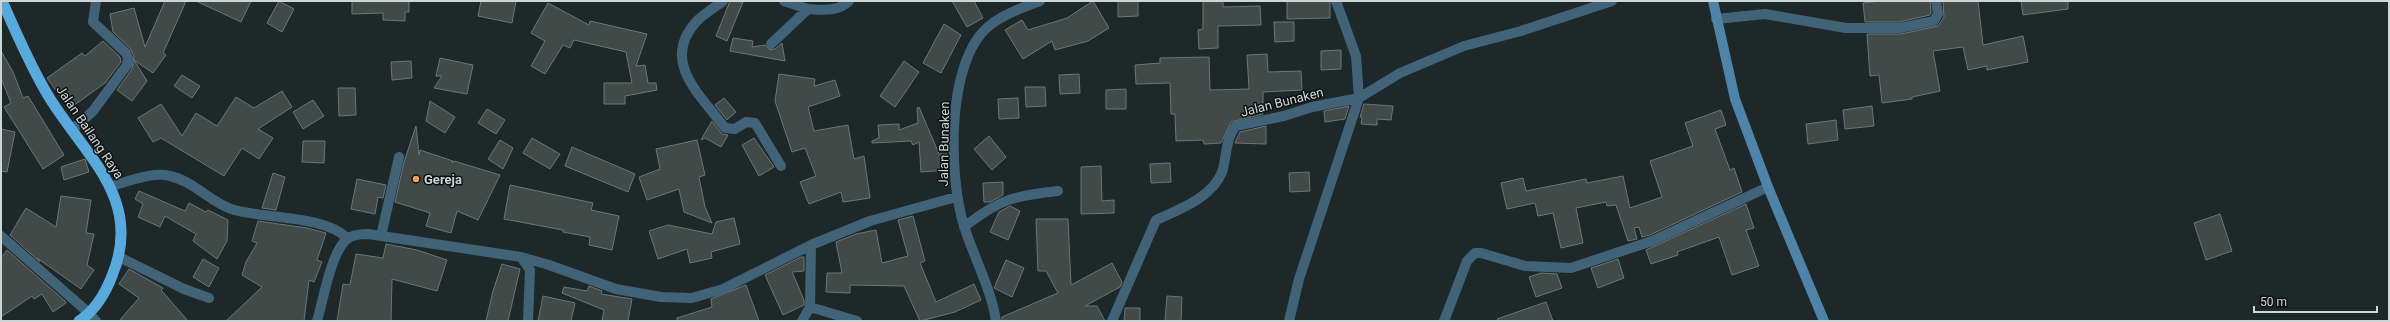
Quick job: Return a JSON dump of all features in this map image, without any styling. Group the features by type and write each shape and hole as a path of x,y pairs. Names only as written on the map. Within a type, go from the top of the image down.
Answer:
{"highway":[{"name":"Jalan Bailang Raya","path":"2,1 36,75 111,186 119,206 121,239 119,257 105,293 93,317 79,321"}],"main road":[{"path":"1712,1 1734,99 1768,187 1824,321"}],"street":[{"path":"72,130 92,111 127,65 128,58 126,53 93,22 96,1"},
{"path":"723,1 697,21 688,33 681,50 682,66 725,128 735,129 746,122 755,123 781,166"},
{"path":"784,1 808,9 828,11 844,6 850,1"},
{"name":"Jalan Bunaken","path":"996,321 979,264 964,227 956,197 955,134 958,100 966,62 973,46 988,26 1009,14 1040,1"},
{"path":"1289,321 1299,278 1359,98 1356,56 1336,1"},
{"name":"Jalan Bunaken","path":"1112,321 1156,220 1195,202 1212,187 1221,174 1231,132 1236,126 1284,116 1312,107 1359,98 1400,73 1464,46 1522,31 1612,1"},
{"path":"1716,19 1765,14 1846,28 1900,28 1934,21 1938,14 1936,1"},
{"path":"772,44 808,9"},
{"path":"381,236 399,157"},
{"path":"111,186 160,175 170,176 186,182 214,201 232,209 323,226 338,230 347,238"},
{"path":"1444,321 1467,261 1475,253 1525,266 1570,268 1652,241 1768,187"},
{"path":"964,227 990,207 1021,195 1058,191"},
{"path":"318,321 335,258 347,238 360,234 521,258 549,265 616,289 661,297 692,298 723,289 811,246 870,221 956,197"},
{"path":"1,236 93,317"},
{"path":"802,321 810,307 811,246"},
{"path":"119,257 184,289 209,298"},
{"path":"521,258 530,270 528,321"},
{"path":"810,307 857,321"}],"building":[{"path":"165,1 186,1 163,53 166,55 153,73 134,60 147,81 132,101 117,90 132,69 134,56 130,48 113,32 110,14 134,8 145,47"},
{"path":"196,1 251,1 241,22"},
{"path":"279,1 294,9 282,32 267,23"},
{"path":"352,1 409,1 409,12 405,12 405,21 383,20 383,13 352,14"},
{"path":"481,1 516,1 512,23 478,16"},
{"path":"730,1 743,2 727,41 716,36"},
{"path":"952,1 974,1 983,18 967,27"},
{"path":"1093,1 1109,28 1088,41 1055,50 1052,41 1023,59 1005,30 1022,20 1028,30 1067,18"},
{"path":"1118,1 1138,1 1138,16 1118,17"},
{"path":"1203,1 1223,1 1223,7 1260,6 1261,25 1218,26 1218,48 1199,49 1198,30 1203,29"},
{"path":"1287,1 1330,1 1330,18 1287,19"},
{"path":"1881,1 1930,1 1931,13 1930,15 1899,22 1865,22 1863,3"},
{"path":"1943,1 1978,1 1983,45 2023,36 2028,62 1987,70 1987,66 1968,70 1963,47 1933,51 1940,91 1912,97 1912,99 1882,103 1879,75 1870,76 1867,34 1901,34 1938,26 1944,17"},
{"path":"2021,1 2068,1 2068,9 2023,15"},
{"path":"548,3 589,25 590,21 647,34 636,66 645,65 648,83 656,83 657,90 625,96 625,104 604,104 604,83 632,83 626,52 574,40 570,48 563,45 545,74 531,66 545,41 531,33"},
{"path":"1274,22 1294,22 1294,41 1275,42"},
{"path":"944,24 961,35 941,73 923,63"},
{"path":"733,38 753,41 752,47 765,45 770,50 775,49 782,43 785,61 730,51"},
{"path":"103,41 120,57 121,62 105,83 69,109 47,78 82,53 85,56"},
{"path":"1341,50 1341,69 1321,70 1321,51"},
{"path":"1,51 13,72 23,98 28,96 64,155 43,169 4,107 11,103 1,78"},
{"path":"1267,54 1268,72 1301,71 1302,90 1263,92 1263,114 1231,122 1221,143 1204,144 1203,140 1176,141 1175,114 1171,114 1170,83 1136,84 1135,65 1160,63 1160,58 1209,57 1210,90 1249,89 1247,55"},
{"path":"440,58 473,65 467,94 434,88 442,76 436,76"},
{"path":"411,61 412,78 392,80 391,62"},
{"path":"904,61 919,72 895,107 880,96"},
{"path":"779,74 815,79 814,86 835,80 840,96 808,107 814,131 848,125 854,159 864,156 870,198 843,202 841,192 809,204 800,182 816,176 805,148 792,152 775,101"},
{"path":"1079,74 1080,93 1060,94 1059,75"},
{"path":"182,75 200,86 192,98 174,86"},
{"path":"1025,87 1045,87 1046,106 1026,107"},
{"path":"338,88 355,88 356,115 339,116"},
{"path":"1126,89 1126,109 1106,109 1106,90"},
{"path":"282,91 292,107 258,129 273,138 259,159 242,148 224,176 161,138 153,142 138,118 161,104 182,136 196,113 217,126 236,97 254,108"},
{"path":"724,98 736,112 727,120 715,105"},
{"path":"1018,98 1019,118 999,119 998,99"},
{"path":"313,100 324,116 303,129 293,112"},
{"path":"430,101 455,117 445,133 426,121"},
{"path":"1364,104 1393,106 1391,120 1377,119 1377,125 1361,124 1362,117 1360,117"},
{"path":"1349,106 1345,119 1325,122 1324,111"},
{"path":"1872,106 1874,126 1845,129 1843,110"},
{"path":"919,107 939,154 947,154 948,170 921,172 919,142 913,145 911,141 872,143 872,141 879,138 878,125 899,124 899,130 918,123 917,108"},
{"path":"487,109 505,120 496,134 478,123"},
{"path":"1721,110 1726,125 1715,129 1730,170 1734,168 1742,192 1650,235 1642,237 1639,227 1634,228 1637,239 1628,241 1616,205 1607,206 1606,202 1576,208 1583,243 1561,248 1553,213 1538,216 1535,203 1507,209 1501,183 1523,178 1526,191 1586,179 1587,183 1623,176 1630,208 1662,197 1650,161 1693,146 1685,123"},
{"path":"1836,120 1838,140 1808,144 1806,124"},
{"path":"712,121 722,134 728,135 721,147 705,138 701,140"},
{"path":"416,126 419,155 420,150 453,161 452,163 454,161 500,175 478,220 457,211 451,233 426,226 430,213 395,202 404,162"},
{"path":"1266,126 1266,144 1235,143 1240,132"},
{"path":"1,129 15,132 7,172 1,171"},
{"path":"989,136 1006,157 992,170 974,149"},
{"path":"532,138 560,154 550,169 523,153"},
{"path":"754,138 774,167 759,176 742,145"},
{"path":"500,140 513,148 503,169 488,159"},
{"path":"697,140 705,175 699,177 705,207 712,223 684,212 679,189 647,200 639,177 660,169 656,149"},
{"path":"303,141 325,141 324,163 302,162"},
{"path":"572,147 635,174 628,192 565,166"},
{"path":"85,159 89,172 64,180 61,167"},
{"path":"1170,163 1171,182 1151,183 1150,164"},
{"path":"1101,166 1102,201 1114,200 1114,213 1081,214 1081,167"},
{"path":"1309,172 1310,191 1290,192 1289,173"},
{"path":"273,173 285,177 276,210 262,208"},
{"path":"357,179 386,185 383,198 378,197 375,214 351,209"},
{"path":"1003,182 1003,195 990,202 984,202 983,183"},
{"path":"510,185 593,203 591,210 619,216 612,250 589,245 590,237 563,232 563,230 504,219"},
{"path":"139,191 185,211 189,203 206,212 208,210 228,220 227,241 217,259 193,241 196,234 165,216 160,227 138,217 143,204 135,199"},
{"path":"61,196 91,200 86,233 94,234 87,265 94,270 81,289 37,258 40,262 10,235 26,208 56,227"},
{"path":"1746,204 1754,228 1746,230 1759,266 1732,275 1719,237 1677,252 1678,255 1651,264 1646,250"},
{"path":"1010,206 1020,211 1008,240 990,232 999,212"},
{"path":"2220,214 2232,251 2206,260 2194,223"},
{"path":"913,216 925,261 920,263 936,302 974,284 981,300 955,312 920,321 904,286 850,285 850,293 826,292 827,273 842,273 836,242 856,234 876,230 882,263 908,256 898,220"},
{"path":"734,218 740,244 711,252 712,258 690,263 687,249 658,259 649,231 668,225 712,234 716,222"},
{"path":"1036,219 1068,219 1071,285 1112,263 1122,282 1120,287 1085,306 1097,306 1105,321 1002,321 1002,317 1058,293 1046,271 1038,271"},
{"path":"258,221 307,228 326,233 317,260 322,262 314,282 309,280 304,321 226,321 262,287 242,275 246,262 257,243 252,241"},
{"path":"386,244 417,250 447,260 437,291 392,279 391,321 337,321 343,284 350,285 356,254 383,258"},
{"path":"7,250 66,303 53,312 42,294 34,299 32,296 1,317 1,258"},
{"path":"801,257 804,257 804,271 792,272 804,300 804,305 783,315 765,275"},
{"path":"203,259 219,268 209,287 193,277"},
{"path":"1618,259 1624,278 1598,288 1591,268"},
{"path":"1006,260 1024,268 1012,297 994,288"},
{"path":"502,264 520,269 508,321 486,321 493,291"},
{"path":"129,269 163,288 161,290 188,321 119,321 139,298 119,284"},
{"path":"1541,273 1557,274 1562,288 1536,297 1529,277"},
{"path":"746,285 759,321 677,321 677,318 712,307 711,299"},
{"path":"589,286 602,291 601,294 632,299 628,321 602,321 604,310 562,293 564,287 587,291"},
{"path":"543,296 575,303 571,321 538,321"},
{"path":"1167,296 1182,297 1181,321 1165,321"},
{"path":"1546,302 1553,321 1498,321 1497,319"},
{"path":"1125,308 1140,308 1140,321 1124,321"}],"place":[{"name":"Gereja","path":"416,179"}]}
